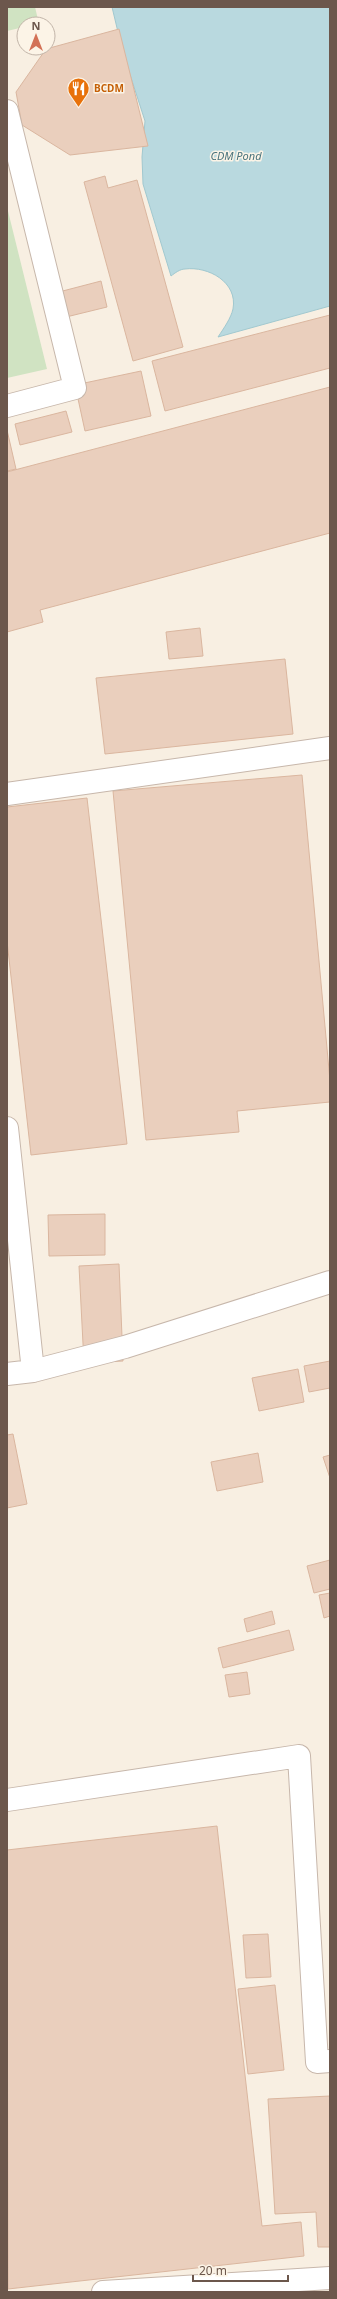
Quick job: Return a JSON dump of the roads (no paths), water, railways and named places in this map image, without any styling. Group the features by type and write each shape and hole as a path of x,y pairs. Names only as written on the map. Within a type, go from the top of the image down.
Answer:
{"street":[{"path":"7,111 75,388 7,406"},
{"path":"7,794 330,748"},
{"path":"7,1128 34,1371"},
{"path":"7,1374 34,1371 125,1347 330,1282"},
{"path":"7,1800 299,1756 316,2062 330,2061"},
{"path":"103,2292 330,2278"}],"water":[{"name":"CDM Pond","path":"112,7 330,7 330,306 218,337 233,309 231,291 226,284 212,273 203,270 185,269 178,271 171,276 143,184 142,157 145,121 123,53"}],"place":[{"name":"BCDM","path":"79,108"}]}
